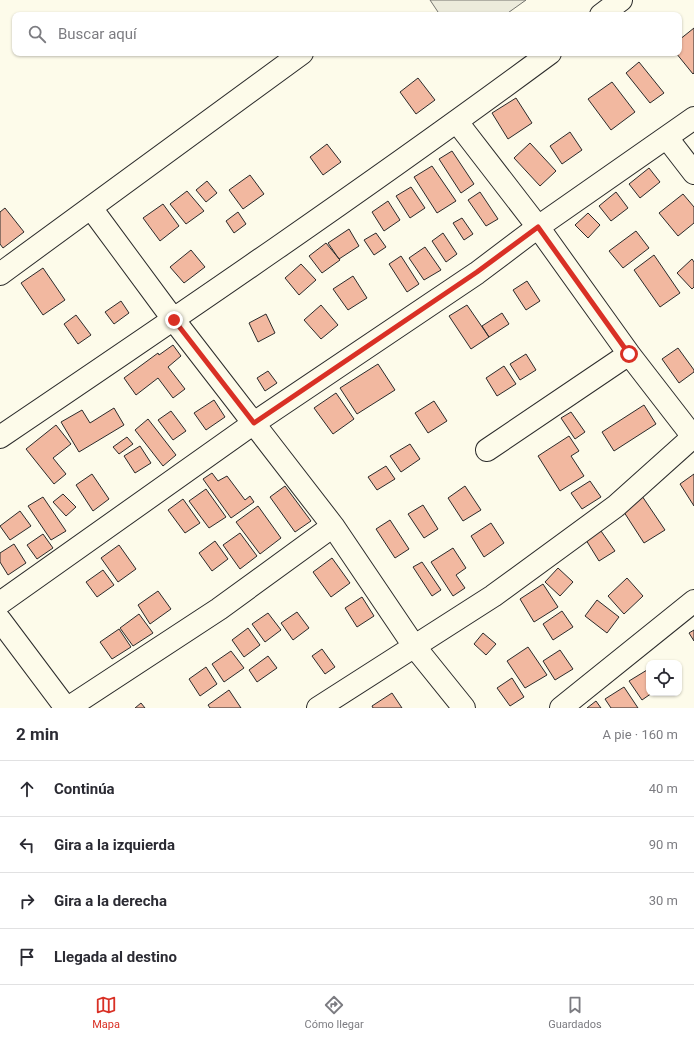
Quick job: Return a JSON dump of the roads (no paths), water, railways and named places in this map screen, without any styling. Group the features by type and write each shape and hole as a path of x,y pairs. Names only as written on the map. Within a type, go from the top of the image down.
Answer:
{"street":[{"path":"605,12 621,0"},
{"path":"0,274 298,56"},
{"path":"0,437 174,320 457,122 546,56"},
{"path":"0,603 254,423 477,272 538,227 694,118"},
{"path":"318,708 493,596 616,506 694,438 629,354 538,227 457,122"},
{"path":"667,138 694,174"},
{"path":"91,208 174,320 333,526 414,646 464,708"},
{"path":"486,450 629,354"},
{"path":"0,620 67,708 219,609 333,526"},
{"path":"561,708 694,601"}]}
